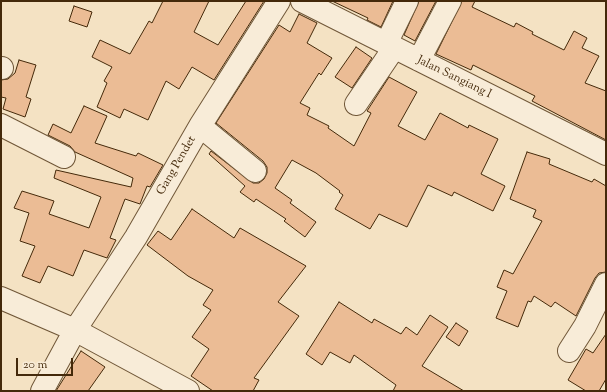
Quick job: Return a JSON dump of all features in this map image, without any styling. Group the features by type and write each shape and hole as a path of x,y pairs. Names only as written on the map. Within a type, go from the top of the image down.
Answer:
{"street":[{"name":"Gang Pendet","path":"42,391 75,330 136,237 200,126 279,1"},
{"name":"Jalan Sangiang I","path":"302,1 606,154"},
{"path":"356,104 390,46 407,1"},
{"path":"419,60 450,1"},
{"path":"1,125 64,158"},
{"path":"200,126 255,171"},
{"path":"569,351 585,326 606,284"},
{"path":"1,298 75,330 188,391"}],"building":[{"path":"163,1 209,1 194,32 218,45 246,1 264,1 214,80 192,67 179,89 166,81 148,120 124,109 120,118 97,107 107,83 104,81 112,67 92,57 100,40 130,54 149,21 152,23"},
{"path":"332,1 393,1 381,27 367,20 368,18"},
{"path":"419,1 436,1 415,41 404,35"},
{"path":"462,1 475,1 472,7 514,27 516,23 533,32 532,34 564,50 574,31 587,38 582,48 599,56 585,83 606,91 606,140 532,101 535,96 473,65 471,70 436,54"},
{"path":"74,6 92,12 87,27 69,21"},
{"path":"299,14 317,23 307,43 332,58 321,75 319,73 300,103 310,108 307,115 329,126 328,128 354,146 371,113 367,111 389,77 417,92 398,126 425,140 440,113 468,128 469,125 498,139 481,174 505,186 493,211 454,192 452,196 428,185 407,227 379,214 370,229 335,209 343,195 339,192 340,191 316,173 292,160 275,188 292,200 290,203 316,222 305,237 284,221 286,219 256,199 254,202 240,192 245,186 209,154 211,151 253,183 259,183 264,179 267,173 267,167 263,161 216,123 279,25 290,32"},
{"path":"356,47 372,58 352,88 335,77"},
{"path":"19,60 36,65 26,97 31,99 25,117 3,109 6,98 1,97 1,80 8,79 15,73"},
{"path":"84,106 107,116 95,143 136,156 138,153 163,165 150,187 147,186 140,204 125,199 110,238 116,240 107,258 84,250 73,276 48,266 40,283 22,276 35,246 20,241 29,213 14,208 22,191 54,201 49,214 89,228 101,197 54,178 56,170 131,187 133,178 75,152 70,146 48,135 53,124 71,133"},
{"path":"527,152 550,159 549,164 592,182 594,179 606,186 606,272 599,273 595,278 576,316 555,302 551,307 534,296 531,302 528,301 518,327 496,318 507,291 497,287 504,270 513,274 542,221 533,217 536,210 510,199"},
{"path":"192,209 234,238 240,228 306,266 278,302 299,316 254,378 259,380 253,391 213,391 191,376 209,349 192,337 211,310 203,305 213,290 188,276 147,245 158,231 171,240"},
{"path":"339,302 372,323 374,319 401,334 406,327 417,335 430,315 448,327 422,366 464,391 393,391 396,385 354,355 350,363 330,352 322,365 306,354"},
{"path":"456,323 468,331 459,346 446,337"},
{"path":"606,334 606,379 599,391 586,391 568,380 586,349 593,353"},
{"path":"81,351 105,367 88,391 56,391"}]}
